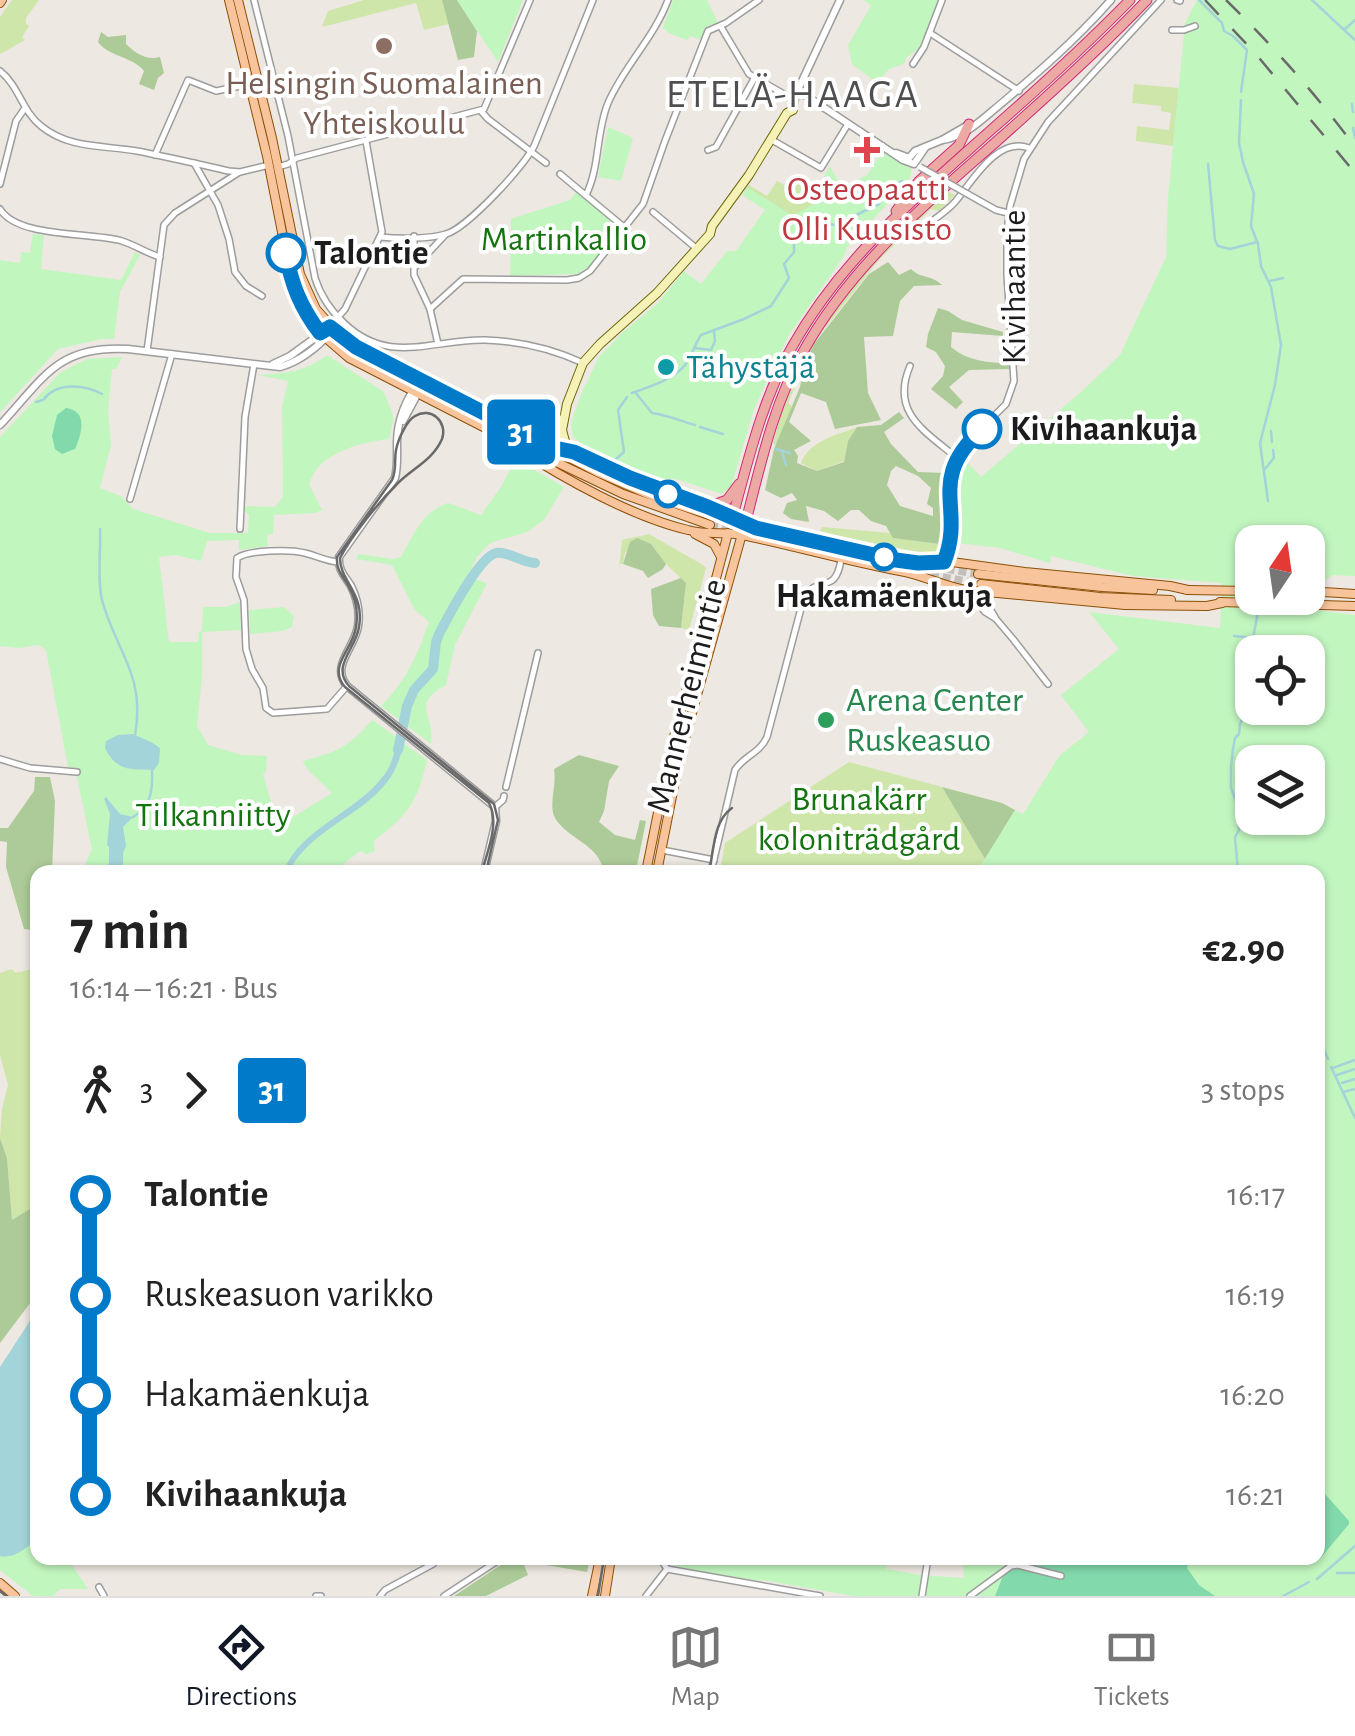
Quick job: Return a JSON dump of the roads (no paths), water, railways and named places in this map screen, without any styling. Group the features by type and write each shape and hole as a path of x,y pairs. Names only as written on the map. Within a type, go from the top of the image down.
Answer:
{"highway":[{"path":"732,519 762,417 789,351 825,294 889,222 1067,63 1130,0"},
{"path":"743,530 784,393 800,356 836,300 882,247 1147,0"},
{"path":"889,222 906,194 958,144 967,128"},
{"path":"710,516 744,477"}],"main road":[{"path":"229,0 274,166 291,278 306,314 323,336 350,358 622,494 732,519 743,530"},
{"path":"238,0 300,274 316,309 332,328 356,347 626,486 710,516"},
{"path":"552,470 550,447 584,363 658,292 696,248 792,110 795,98"},
{"path":"565,411 563,440 574,452"},
{"path":"492,432 552,470 632,510 714,544 721,557"},
{"path":"550,447 574,452 710,516"},
{"name":"Mannerheimintie","path":"647,865 668,762 732,519"},
{"path":"692,532 728,534 743,530 966,590 978,582 1100,597 1355,606"},
{"name":"Mannerheimintie","path":"659,865 680,756 743,530"},
{"path":"842,555 965,564 1188,590"},
{"path":"944,562 940,574 944,586"},
{"path":"965,564 978,582 1002,595 1126,605 1222,603"},
{"path":"966,590 978,582 1235,590"},
{"path":"1325,592 1355,594"},
{"path":"592,1596 599,1565"},
{"path":"605,1596 610,1565"},
{"path":"0,1582 16,1596"}],"street":[{"path":"254,0 293,161 316,282 338,318 364,339 384,347 495,341 558,352 584,363"},
{"path":"147,351 164,225 170,217 240,172 481,111 488,104 530,0"},
{"path":"414,268 445,235 467,222 532,151 594,0"},
{"path":"586,195 608,103 658,24 668,0"},
{"path":"430,309 464,279 567,280 579,278 596,266 643,204 708,31 759,0"},
{"path":"795,98 840,0"},
{"path":"914,64 942,0"},
{"path":"914,163 925,148 982,121 1019,91 1112,0"},
{"name":"Kivihaantie","path":"957,458 1001,411 1014,381 1007,275 1008,213 1029,148 1048,122 1162,0"},
{"path":"720,26 755,78 795,98 812,101 898,157 999,212 1008,213"},
{"path":"1172,30 1194,26"},
{"path":"930,33 1019,91"},
{"path":"0,71 16,88 25,108 62,140 240,172"},
{"path":"708,150 716,146 755,78"},
{"path":"155,155 188,80 216,91 250,84"},
{"path":"0,184 16,121 25,108"},
{"path":"481,111 546,162"},
{"path":"772,140 821,168 848,124"},
{"path":"338,318 382,238 366,141"},
{"path":"923,228 951,206 981,168 1003,150 1020,144 1029,148"},
{"path":"194,163 230,239 235,272 246,286 262,296"},
{"path":"560,174 625,228"},
{"path":"0,209 13,223 124,241 160,256"},
{"path":"653,212 696,248"},
{"path":"382,238 445,235"},
{"path":"414,236 414,274 430,309 438,345"},
{"path":"0,424 47,372 84,352 103,348 147,351 280,367 294,362 332,328"},
{"path":"130,499 172,354"},
{"path":"240,529 245,417 254,364"},
{"path":"910,366 904,388 910,415 957,458 950,480 950,545 944,562"},
{"path":"421,380 400,426 395,478 338,562 355,596 358,612 356,636 340,668 347,686 495,807 496,821 486,865"},
{"path":"950,545 965,564"},
{"path":"338,562 294,551 244,554 237,558 236,577 244,600 246,649 263,688 266,708 273,713 327,710 347,686"},
{"path":"713,865 736,770 762,747 767,737 804,597 812,588 836,579 842,555"},
{"path":"978,582 994,616 1048,684"},
{"path":"966,590 985,612 994,616"},
{"path":"994,616 994,604 1002,595"},
{"path":"506,787 538,653"},
{"path":"0,760 30,768 76,772"},
{"path":"495,807 504,796"},
{"path":"662,850 714,860"},
{"path":"380,1596 431,1565"},
{"path":"444,1596 491,1565"},
{"path":"664,1565 667,1569 820,1596"},
{"path":"922,1596 927,1565"},
{"path":"970,1596 1012,1566 1061,1576"},
{"path":"646,1596 667,1569"},
{"path":"99,1587 104,1596"}],"water":[{"path":"133,734 160,748 154,770 119,765 105,748 106,741 118,735"},
{"path":"398,738 403,743 397,766 385,785 317,838 293,865 286,865 302,843 372,788 391,762"},
{"path":"104,799 120,814 133,817 123,827 123,865 108,865 110,814"},
{"path":"30,1321 30,1544 5,1556 0,1556 0,1367"}],"waterway":[{"path":"1199,0 1222,23 1224,31 1247,50 1241,92"},
{"path":"1312,0 1355,40"},
{"path":"1345,29 1355,20"},
{"path":"1241,100 1239,143 1254,194 1251,226 1271,287 1281,345 1260,443 1268,501"},
{"path":"1352,104 1353,112"},
{"path":"1353,128 1355,138"},
{"path":"1208,164 1218,246 1230,249 1257,242"},
{"path":"632,393 680,370 701,335 771,306 789,278 784,264 794,252 798,237 830,224 842,227 852,217 879,204 886,189 902,181"},
{"path":"1270,281 1283,278"},
{"path":"694,348 711,350 714,332"},
{"path":"36,402 70,386 102,394"},
{"path":"635,392 652,413 695,425"},
{"path":"615,460 624,452 618,410 627,397"},
{"path":"700,427 723,434"},
{"path":"1271,431 1272,442"},
{"path":"776,449 790,453"},
{"path":"1264,470 1274,458 1273,450"},
{"path":"782,452 786,465"},
{"path":"100,529 101,592 133,680 135,735"},
{"path":"398,750 407,706 414,690 433,669 439,634 481,565 496,553 535,563"},
{"path":"1254,635 1257,615"},
{"path":"1237,865 1235,837 1239,830 1231,767 1240,725"},
{"path":"133,817 150,797 152,770"},
{"path":"1325,1052 1328,1059"},
{"path":"1333,1068 1355,1060"},
{"path":"1331,1067 1355,1118"},
{"path":"1337,1075 1355,1069"},
{"path":"1342,1083 1355,1079"},
{"path":"1343,1092 1355,1089"},
{"path":"1317,1579 1355,1546"},
{"path":"1337,1573 1355,1573"},
{"path":"1283,1596 1309,1582"}],"tunnel":[{"path":"710,525 735,531"},
{"path":"923,565 978,574"},
{"path":"919,573 981,584"}],"tram line":[{"path":"484,865 493,829 489,803 345,687 339,672 357,617 337,557 392,480 401,436 412,418 421,413 437,417 443,427 442,439 428,458 383,500 340,558 360,615 357,635 343,664 344,679 494,804 498,820 488,865"},
{"path":"710,865 718,828 732,808"},
{"path":"598,1596 603,1565"},
{"path":"0,1591 6,1596"}],"railway":[{"path":"1205,0 1255,53 1355,173"},
{"path":"1226,0 1294,71 1355,147"}],"place":[{"name":"Helsingin Suomalainen Yhteiskoulu","path":"384,46"},
{"name":"Osteopaatti Olli Kuusisto","path":"867,150"},
{"name":"Talontie","path":"286,253"},
{"name":"Tähystäjä","path":"666,367"},
{"name":"Kivihaankuja","path":"982,429"},
{"name":"Hakamäenkuja","path":"884,557"},
{"name":"Arena Center Ruskeasuo","path":"826,720"}],"district":[{"name":"ETELÄ-HAAGA","path":"793,95"}],"park label":[{"name":"Martinkallio","path":"564,239"},
{"name":"Tilkanniitty","path":"213,815"},
{"name":"Brunakärr koloniträdgård","path":"859,819"}]}
